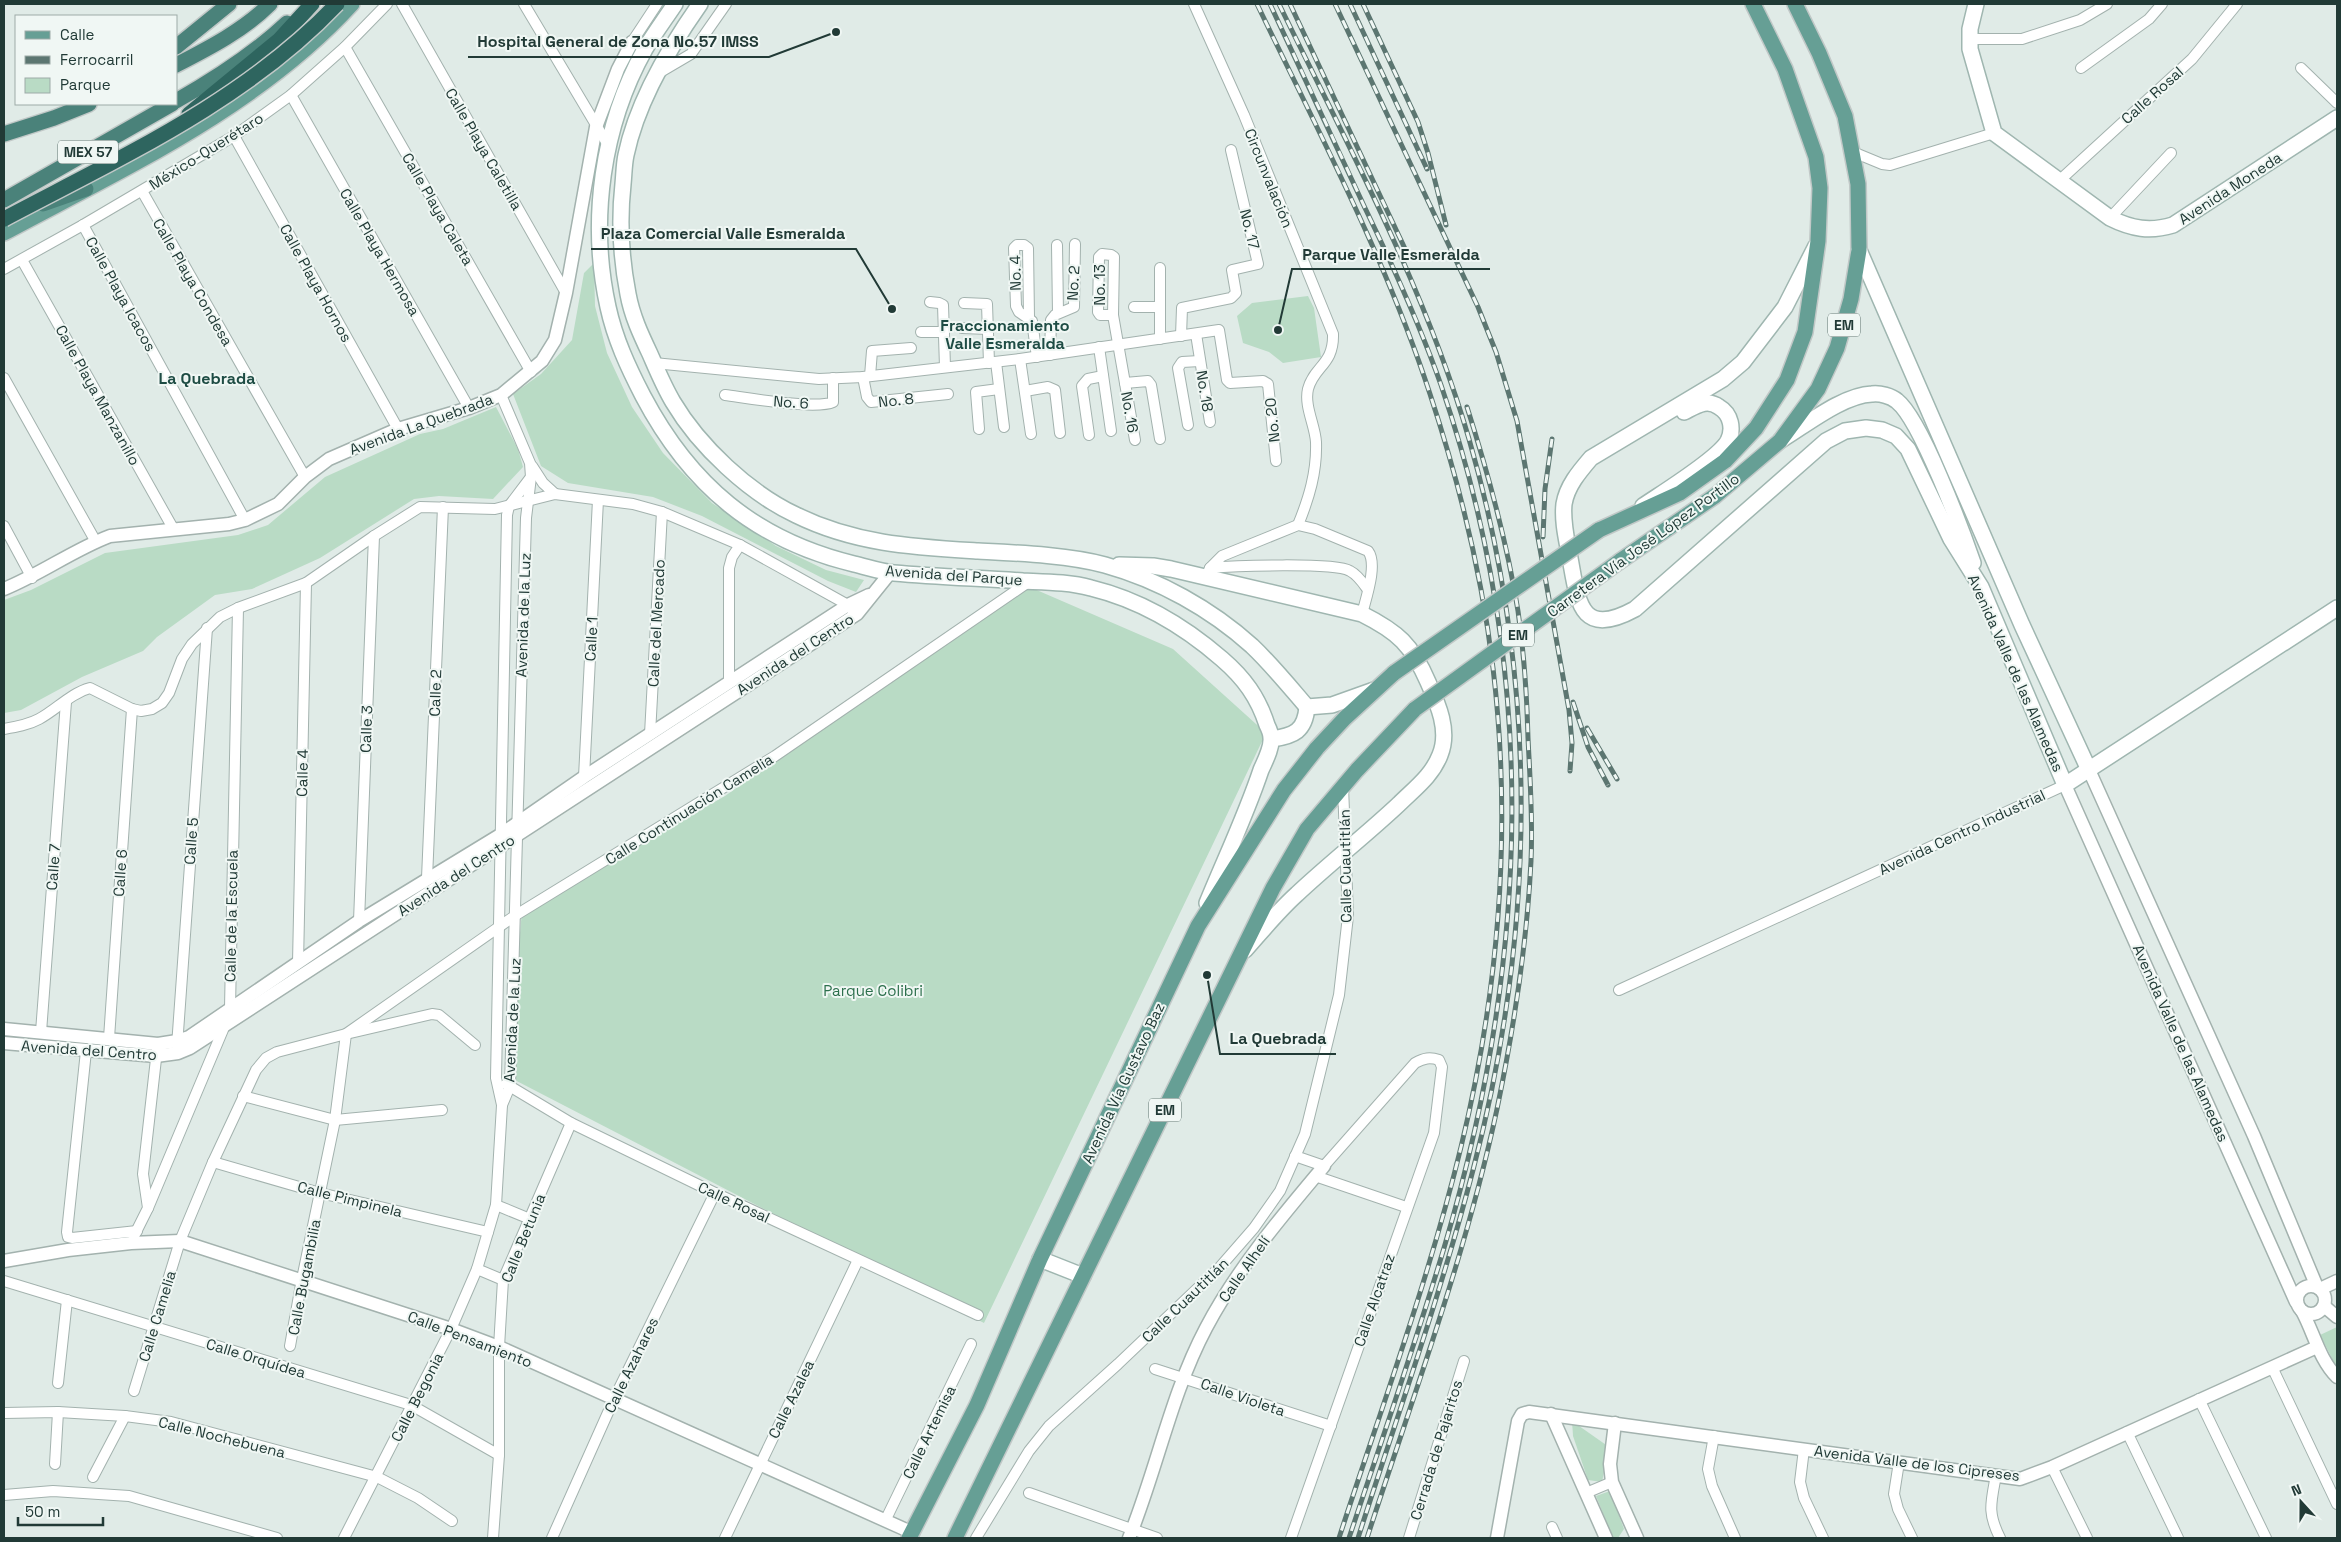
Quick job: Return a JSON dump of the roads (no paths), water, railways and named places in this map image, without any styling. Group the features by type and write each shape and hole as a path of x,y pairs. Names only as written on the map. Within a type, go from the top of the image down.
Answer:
{"highway":[{"path":"178,45 229,4"},
{"path":"178,64 218,43 261,13 270,4"},
{"path":"178,100 203,86 276,33 307,4"},
{"path":"169,131 279,40 312,4"},
{"path":"4,219 169,131 252,79 286,54 337,4"},
{"name":"MEX 57","path":"4,134 87,105"},
{"name":"MEX 57","path":"4,200 170,105"},
{"path":"4,219 86,188"}],"main road":[{"path":"4,233 221,112 294,58 352,4"},
{"name":"Avenida del Parque","path":"675,4 638,46 608,145 600,202 602,263 606,298 613,330 629,370 668,440 710,489 735,510 764,529 799,546 837,560 890,573 1030,581 1088,587 1124,598 1161,616 1213,651 1236,670 1260,702 1272,739"},
{"name":"Avenida del Parque","path":"700,4 656,74 626,155 620,210 622,257 635,321 672,402 687,422 726,466 753,489 795,515 848,535 898,546 1013,553 1103,564 1149,581 1186,599 1231,629 1265,659 1307,707"},
{"name":"Carretera Vía José López Portillo","path":"1394,673 1599,530 1633,513 1680,494 1725,461 1756,428 1786,380 1805,332 1818,241 1820,188 1816,156 1784,69 1753,4"},
{"name":"Carretera Vía José López Portillo","path":"1343,786 1415,709 1620,561 1715,496 1780,441 1818,389 1837,348 1851,299 1859,250 1858,190 1853,152 1845,116 1819,53 1795,4"},
{"path":"1976,4 1969,39 1970,49 1994,132"},
{"name":"Avenida Moneda","path":"1994,132 2110,218 2127,226 2146,230 2173,225 2337,118"},
{"path":"4,237 25,222"},
{"name":"Avenida Valle de las Alamedas","path":"1818,241 1785,307 1743,362 1723,379 1591,458 1577,475 1568,490 1564,504 1565,524 1578,602 1586,613 1600,621 1617,619 1635,610 1826,441 1846,431 1866,428 1882,430 1896,436 1908,449 1951,539 1981,587 2065,785"},
{"name":"Avenida Valle de las Alamedas","path":"1859,250 2022,625 2089,770"},
{"path":"1780,441 1849,399 1874,394 1897,400 1908,414 1920,435 1963,532 1981,587 2022,625"},
{"path":"1633,513 1710,458 1727,442 1732,428 1728,416 1721,408 1711,402 1699,404 1656,426 1639,429"},
{"path":"1103,564 1153,566 1208,573 1362,614 1387,626 1405,643 1419,661 1440,709 1443,730 1441,754 1429,776 1364,837 1296,895 1244,951"},
{"name":"Avenida Centro Industrial","path":"2065,785 2337,608"},
{"name":"Avenida Vía Gustavo Baz","path":"911,1536 977,1405 1040,1259 1198,926 1284,790 1317,748 1374,690 1394,673"},
{"path":"1198,926 1258,781 1272,739 1298,732 1306,719 1307,707 1332,705 1374,690"},
{"name":"EM","path":"956,1538 1244,951 1273,888 1307,829 1343,786"},
{"path":"1040,1259 1083,1276"}],"street":[{"name":"México-Querétaro","path":"4,269 142,191 234,136 291,95 345,47 387,4"},
{"name":"Calle Playa Caletilla","path":"402,4 566,293"},
{"path":"524,4 608,145"},
{"name":"Avenida La Quebrada","path":"4,589 32,578 96,542 127,534 229,524 245,520 278,504 305,476 341,453 398,429 469,408 501,394 531,372 550,350 566,293 596,127 618,69 638,46 657,4"},
{"path":"656,74 691,54 726,4"},
{"name":"Circunvalación","path":"1194,4 1244,115 1333,334 1333,347 1329,357 1308,387 1307,397 1316,441 1315,468 1309,497 1298,524"},
{"path":"1969,39 2022,40 2080,20 2107,4"},
{"path":"2081,68 2149,19 2162,4"},
{"name":"Calle Rosal","path":"2060,180 2192,59 2233,5"},
{"name":"Calle Playa Caleta","path":"345,47 531,372"},
{"path":"2301,68 2337,103"},
{"name":"Calle Playa Hermosa","path":"291,95 469,408"},
{"path":"1853,152 1882,164 1890,165 1994,132"},
{"name":"Calle Playa Hornos","path":"234,136 398,429"},
{"name":"No. 17","path":"1180,336 1182,308 1232,298 1236,293 1232,270 1258,264 1231,150"},
{"path":"2110,218 2171,152"},
{"name":"Calle Playa Condesa","path":"142,191 305,476"},
{"name":"Calle Playa Icacos","path":"83,225 245,520"},
{"name":"No. 2","path":"1050,355 1051,320 1058,313 1074,306 1075,244"},
{"name":"No. 4","path":"1028,317 1019,312 1016,306 1014,248 1017,245 1024,245 1028,248 1028,317 1034,328 1037,356"},
{"name":"No. 2","path":"1057,245 1058,313"},
{"name":"No. 13","path":"1113,315 1100,316 1098,312 1099,257 1102,254 1111,254 1114,258 1113,315 1118,345"},
{"name":"Calle Playa Manzanillo","path":"22,260 174,530"},
{"path":"1160,268 1160,339"},
{"path":"930,302 943,305 945,368"},
{"path":"964,302 987,304 993,362 1000,389 1004,427"},
{"path":"1134,307 1160,307"},
{"path":"962,328 989,329"},
{"name":"No. 20","path":"1196,334 1219,330 1227,380 1230,384 1263,381 1268,384 1276,460"},
{"path":"921,332 944,332"},
{"path":"654,363 769,375 833,378 1020,359 1196,334"},
{"name":"No. 18","path":"1196,334 1210,422"},
{"name":"No. 16","path":"1118,345 1135,440"},
{"path":"866,376 872,351 911,348"},
{"path":"1099,348 1111,431"},
{"path":"1020,359 1031,434"},
{"name":"No. 18","path":"1188,425 1178,368 1182,362 1200,361"},
{"name":"No. 8","path":"866,376 867,397 871,402 948,394"},
{"path":"1089,435 1082,386 1088,379 1103,376"},
{"path":"4,378 96,542"},
{"name":"No. 6","path":"725,395 800,403 829,404 834,402 835,398 833,378"},
{"name":"No. 16","path":"1125,383 1148,381 1151,385 1160,439"},
{"path":"1025,391 1048,387 1055,390 1060,433"},
{"path":"979,429 976,392 1000,389"},
{"name":"Avenida de la Luz","path":"501,394 530,463 531,477 528,501 510,1086 502,1105"},
{"path":"530,463 543,482 555,494"},
{"path":"509,506 531,477"},
{"path":"4,729 19,727 38,720 81,691 90,688 132,709 141,711 152,709 162,703 169,693 182,659 192,644 220,617 238,608 306,583 420,507 486,510 555,494 633,504 662,512 740,545 852,610"},
{"name":"Calle 1","path":"584,777 598,500"},
{"name":"Avenida de la Luz","path":"502,1105 496,1078 509,506"},
{"name":"Calle 2","path":"427,878 443,507"},
{"name":"Calle del Mercado","path":"650,734 662,512"},
{"path":"1208,573 1222,556 1298,524 1368,551 1372,561 1362,614"},
{"path":"4,526 32,578"},
{"name":"Calle 3","path":"359,922 374,536"},
{"path":"729,683 729,568 732,557 740,545"},
{"path":"1208,573 1232,566 1340,567 1356,576 1368,590"},
{"name":"Avenida del Centro","path":"4,1044 86,1051 190,1048 517,829 852,610 874,593 890,573"},
{"name":"Calle Continuación Camelia","path":"346,1034 516,915 775,756 1030,581"},
{"name":"Calle 4","path":"298,963 306,583"},
{"name":"Calle de la Escuela","path":"148,1208 225,1025 230,1008 238,608"},
{"name":"Avenida del Centro","path":"517,829 584,777 729,683 852,610"},
{"name":"Calle 5","path":"177,1047 207,628"},
{"name":"Calle 7","path":"41,1032 66,702"},
{"name":"Calle 6","path":"109,1038 132,709"},
{"name":"Avenida Valle de las Alamedas","path":"2089,770 2254,1136 2319,1288"},
{"name":"Avenida Centro Industrial","path":"1620,990 2065,785"},
{"name":"Avenida Valle de las Alamedas","path":"2065,785 2299,1306 2310,1325 2317,1347 2337,1377"},
{"name":"Calle Cuautitlán","path":"976,1538 1028,1451 1048,1426 1118,1364 1220,1267 1254,1228 1280,1190 1305,1134 1339,995 1348,916 1347,850 1343,786"},
{"name":"Avenida del Centro","path":"177,1047 230,1008 427,878 500,841"},
{"name":"Calle Continuación Camelia","path":"180,1241 243,1096 256,1070 266,1058 277,1052 432,1014 439,1015 475,1045"},
{"name":"Avenida del Centro","path":"4,1029 109,1038 157,1050"},
{"name":"Calle Bugambilia","path":"290,1346 335,1120 346,1034"},
{"path":"131,1243 148,1208 143,1174 157,1050"},
{"path":"86,1051 68,1237 137,1231"},
{"name":"Calle Alhelí","path":"1131,1534 1184,1377 1205,1329 1224,1295 1315,1176 1415,1063 1423,1059 1432,1058 1439,1060"},
{"name":"Calle Alcatraz","path":"1291,1538 1406,1207 1434,1133 1442,1067 1439,1060"},
{"name":"Calle Rosal","path":"496,1078 571,1123 715,1194 978,1315"},
{"path":"243,1096 335,1120 442,1110"},
{"name":"Calle Begonia","path":"344,1538 377,1477 411,1405 451,1329 477,1269 496,1205 502,1105"},
{"name":"Calle Betunia","path":"493,1538 499,1455 499,1347 504,1280 571,1123"},
{"path":"1295,1156 1324,1166"},
{"name":"Calle Pimpinela","path":"213,1162 320,1193 488,1232"},
{"path":"1315,1176 1406,1207"},
{"name":"Calle Azahares","path":"552,1538 614,1398 715,1194"},
{"path":"496,1205 530,1219"},
{"name":"Calle Pensamiento","path":"4,1261 68,1250 131,1243 180,1241 302,1279 499,1347 759,1465 886,1519 911,1536"},
{"name":"Calle Camelia","path":"134,1391 180,1241"},
{"name":"Calle Azalea","path":"725,1538 858,1260"},
{"path":"477,1269 504,1280"},
{"name":"Calle Orquídea","path":"4,1281 411,1405 499,1455"},
{"path":"2319,1288 2325,1297 2324,1306 2314,1314 2299,1306 2298,1293 2304,1287 2319,1288 2337,1281"},
{"path":"58,1384 67,1300"},
{"path":"2324,1306 2337,1317"},
{"name":"Calle Artemisa","path":"886,1519 971,1344"},
{"name":"Avenida Valle de los Cipreses","path":"1497,1538 1518,1421 1522,1414 1529,1412 2020,1479 2052,1467 2317,1347"},
{"name":"Cerrada de Pajaritos","path":"1409,1538 1464,1361"},
{"path":"2272,1367 2337,1504"},
{"name":"Calle Violeta","path":"1155,1368 1330,1426"},
{"path":"2199,1399 2266,1538"},
{"path":"54,1464 58,1412"},
{"name":"Calle Nochebuena","path":"4,1413 58,1412 125,1416 171,1422 377,1477 418,1498 452,1521"},
{"path":"1551,1414 1606,1538"},
{"path":"93,1477 125,1416"},
{"path":"1615,1423 1610,1464 1612,1482 1637,1538"},
{"path":"2127,1432 2178,1538"},
{"path":"1714,1436 1708,1469 1712,1486 1735,1538"},
{"path":"1804,1449 1800,1482 1804,1498 1823,1538"},
{"path":"1899,1462 1894,1494 1898,1509 1912,1538"},
{"path":"2052,1467 2087,1538"},
{"path":"1996,1475 1990,1510 1992,1521 2000,1538"},
{"path":"1586,1492 1612,1482"},
{"path":"4,1495 53,1491 128,1496 277,1538"},
{"path":"1029,1493 1131,1534 1157,1538"},
{"path":"1552,1527 1557,1538"}],"railway":[{"path":"1257,4 1372,245 1393,294 1430,394 1451,461 1476,564 1493,668 1499,728 1501,848 1498,908 1493,968 1474,1088 1461,1147 1434,1246 1404,1344 1339,1538"},
{"path":"1270,4 1396,274 1441,385 1473,493 1495,601 1508,709 1512,816 1507,924 1494,1031 1473,1140 1444,1248 1410,1357 1349,1538"},
{"path":"1279,4 1358,164 1408,272 1451,382 1469,439 1492,530 1508,621 1518,712 1521,804 1518,895 1509,987 1494,1078 1473,1170 1447,1263 1358,1538"},
{"path":"1290,4 1407,253"},
{"path":"1335,4 1478,307 1496,352 1517,421 1569,710 1572,743 1570,771"},
{"path":"1350,4 1427,169"},
{"path":"1363,4 1418,122 1428,153 1446,225"},
{"path":"1367,1538 1438,1325 1484,1164 1509,1047 1519,985 1529,892 1531,815 1527,706 1518,611 1503,534 1467,407"},
{"path":"1543,537 1545,489 1552,439"},
{"path":"1573,702 1588,747 1608,785"},
{"path":"1587,728 1617,779"}],"place":[{"name":"Hospital General de Zona No.57 IMSS","path":"836,32"},
{"name":"Plaza Comercial Valle Esmeralda","path":"892,309"},
{"name":"Parque Valle Esmeralda","path":"1278,330"},
{"name":"La Quebrada","path":"1207,975"}],"district":[{"name":"Fraccionamiento Valle Esmeralda","path":"1005,334"},
{"name":"La Quebrada","path":"207,378"}],"park label":[{"name":"Parque Colibri","path":"873,990"}]}
